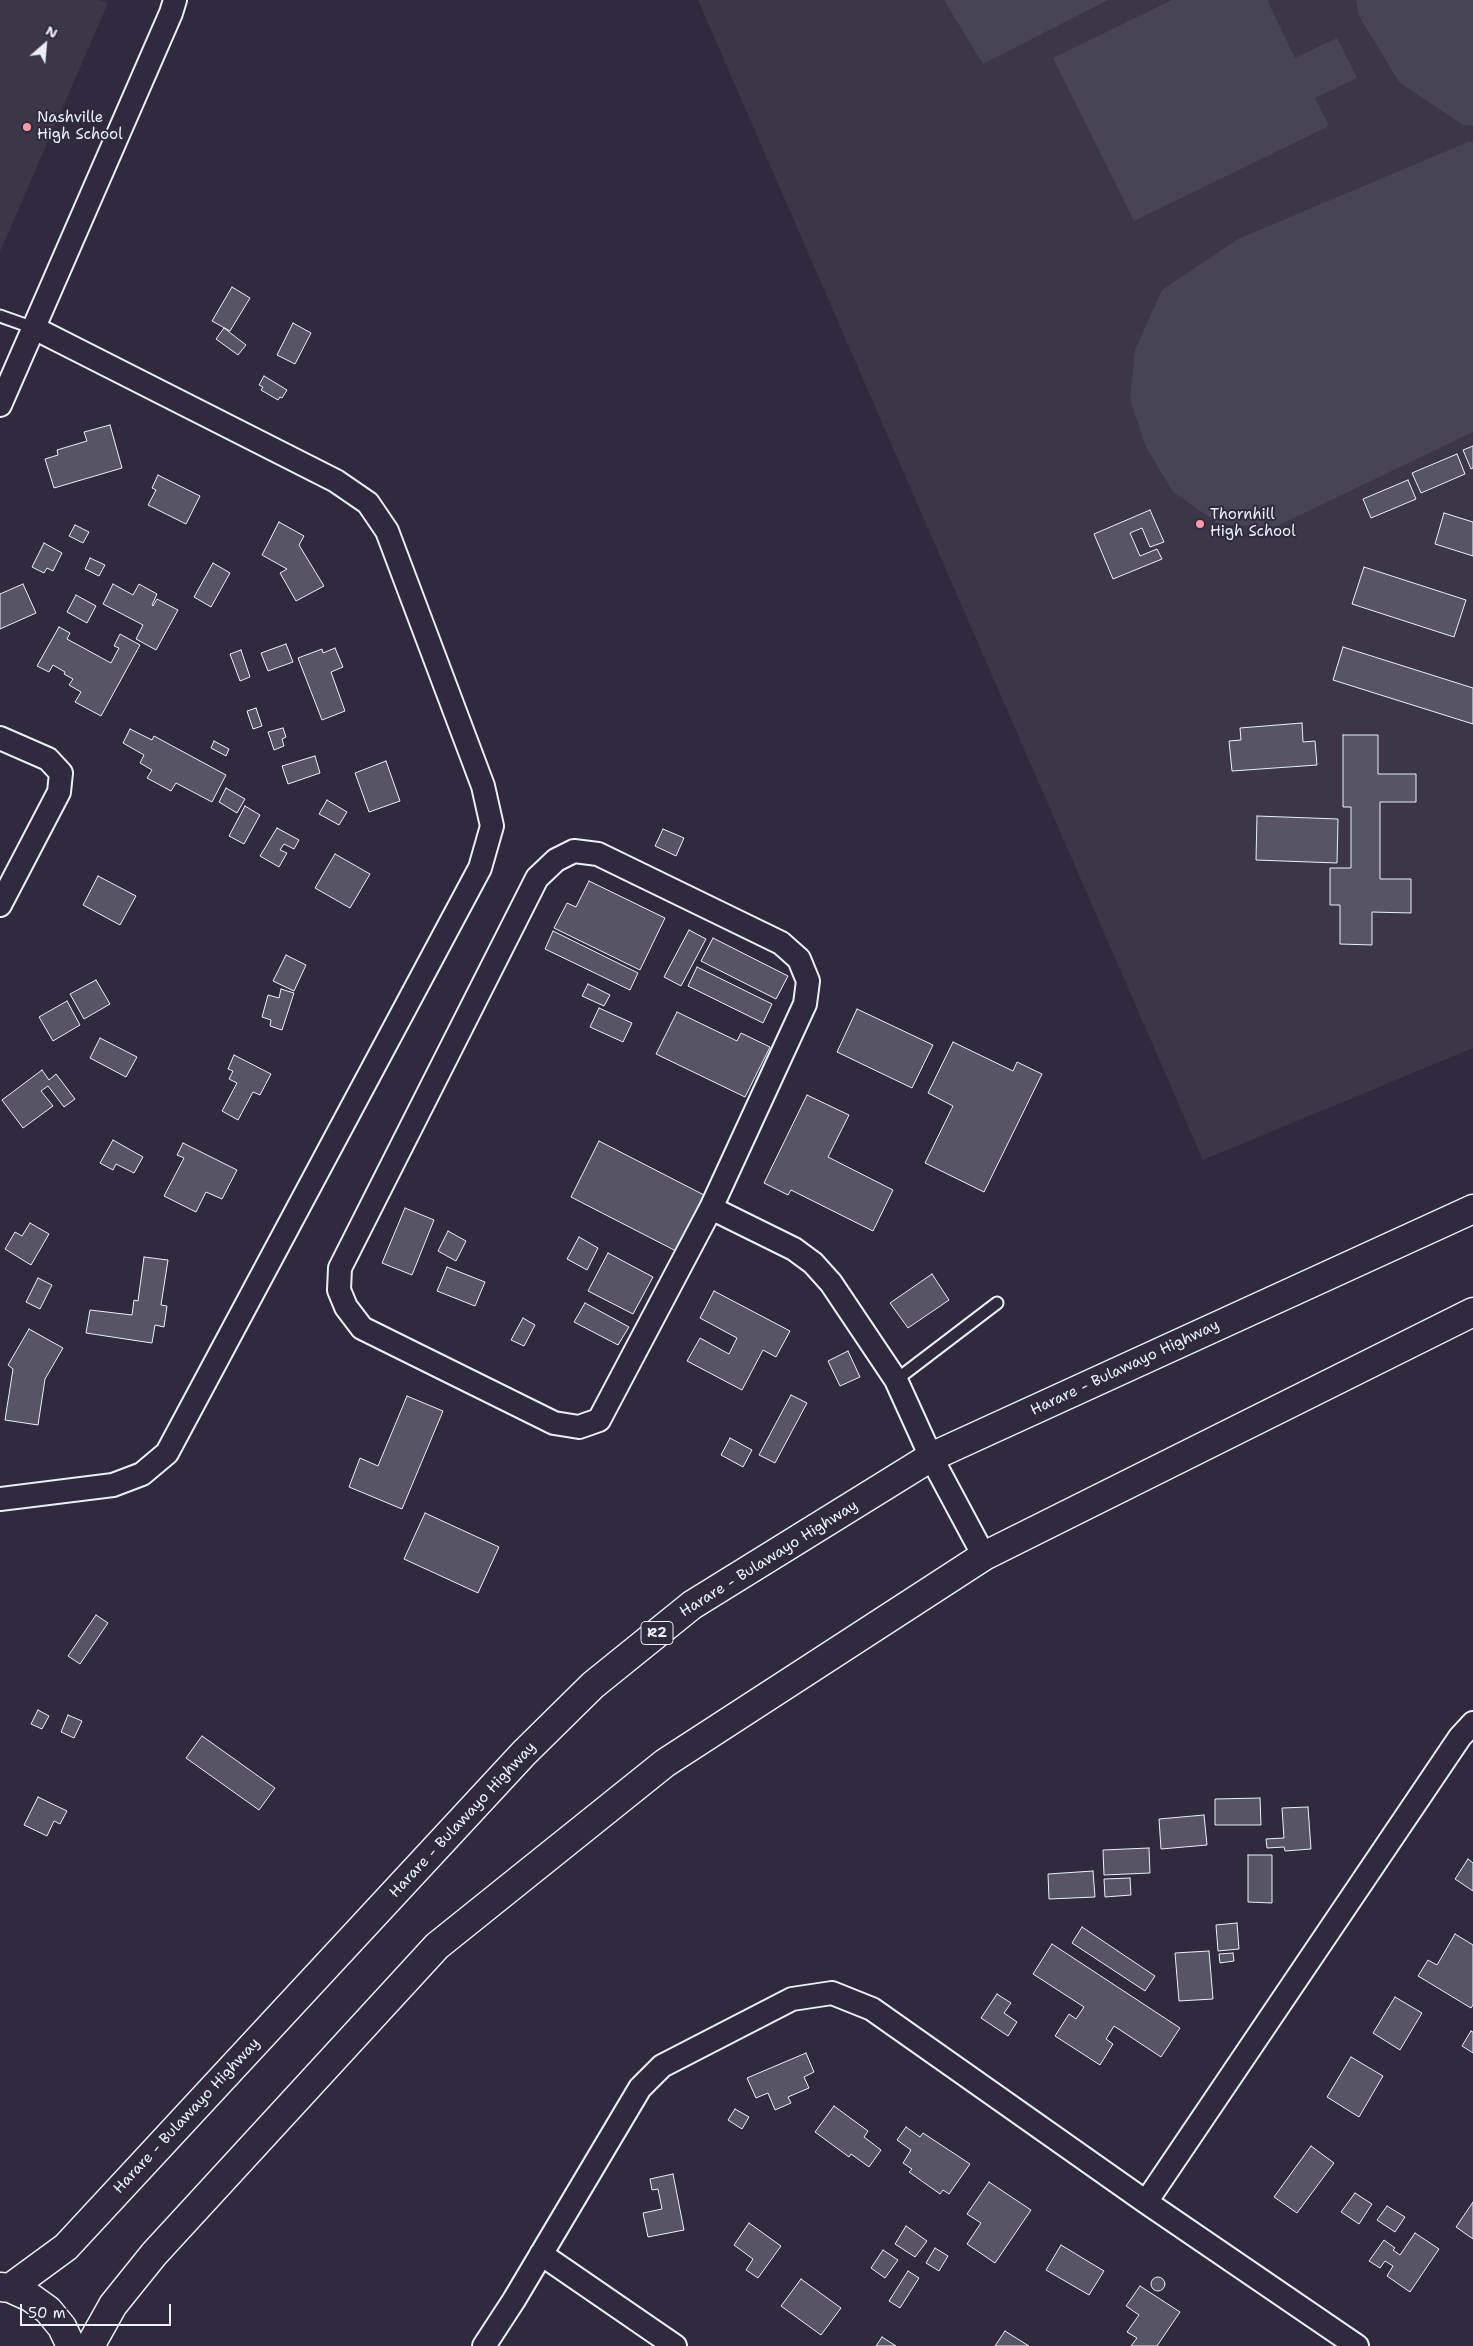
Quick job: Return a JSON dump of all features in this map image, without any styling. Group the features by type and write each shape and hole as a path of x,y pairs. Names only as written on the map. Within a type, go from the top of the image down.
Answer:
{"highway":[{"name":"Harare - Bulawayo Highway","path":"5,2287 66,2247 524,1753 593,1686 692,1605 931,1457 1473,1209"},
{"path":"90,2346 113,2305 154,2254 437,1946 666,1763 984,1556 1473,1312"},
{"name":"Harare - Bulawayo Highway","path":"5,2287 30,2297 48,2310 62,2327 72,2346"}],"street":[{"path":"0,405 175,0"},
{"path":"0,1498 113,1485 142,1474 167,1453 480,868 492,826 483,786 387,531 368,503 336,481 34,328"},
{"path":"0,738 48,759 61,773 59,792 0,905"},
{"path":"574,851 598,854 781,943 799,959 808,982 805,1004 711,1208 599,1420 579,1427 554,1423 362,1328 342,1299 339,1290 340,1268 537,878 556,860 574,851"},
{"path":"711,1208 794,1249 813,1263 831,1283 896,1380 931,1457 984,1556"},
{"path":"1146,2202 1460,1737 1473,1723"},
{"path":"484,2346 640,2088 662,2066 792,1999 832,1993 872,2009 1146,2202 1357,2346"},
{"path":"541,2254 675,2346"}],"lane":[{"path":"0,316 34,328"},
{"path":"896,1380 997,1303"}],"shaded area":[{"name":"Nashville High School","path":"0,0 100,0 108,3 0,252"},
{"name":"Thornhill High School","path":"698,0 1473,0 1473,1048 1203,1160"},
{"path":"944,0 1108,0 983,64"},
{"path":"1172,0 1267,0 1295,58 1337,38 1357,78 1315,98 1329,126 1134,221 1053,58"},
{"path":"1356,0 1473,0 1473,126 1463,125 1399,82 1359,16"},
{"path":"1468,142 1473,142 1473,432 1275,527 1219,524 1173,492 1146,447 1130,399 1135,350 1162,290 1238,239"}],"building":[{"path":"232,287 250,298 230,331 212,321"},
{"path":"293,323 311,333 295,364 277,355"},
{"path":"224,328 246,345 238,355 216,339"},
{"path":"264,376 287,390 282,398 280,397 278,400 261,390 263,387 259,385"},
{"path":"110,425 122,468 54,488 45,459 58,455 57,450 87,441 84,432"},
{"path":"1473,446 1473,468 1471,469 1463,450"},
{"path":"1457,454 1465,474 1421,493 1412,473"},
{"path":"158,475 200,496 186,524 148,505 156,490 152,488"},
{"path":"1408,480 1416,499 1371,518 1363,499"},
{"path":"1150,510 1164,542 1150,547 1142,528 1130,533 1140,556 1157,549 1162,559 1113,579 1094,534"},
{"path":"1444,513 1473,522 1473,556 1435,544"},
{"path":"279,522 304,536 299,545 324,586 296,601 280,573 287,569 262,555"},
{"path":"75,525 89,532 83,543 69,536"},
{"path":"44,543 62,553 53,571 47,568 44,573 32,567"},
{"path":"90,558 105,565 99,576 85,569"},
{"path":"213,563 230,573 211,607 194,597"},
{"path":"1364,567 1466,600 1454,637 1352,604"},
{"path":"23,584 36,613 0,629 0,594"},
{"path":"113,584 133,595 139,584 157,594 153,606 157,599 178,610 156,650 136,639 143,625 103,604"},
{"path":"76,595 96,606 87,623 67,612"},
{"path":"59,627 70,633 67,639 111,663 119,648 114,646 120,634 140,645 101,716 75,702 81,692 69,685 73,679 64,674 65,672 53,665 49,672 37,666"},
{"path":"286,644 293,662 268,671 261,653"},
{"path":"1343,647 1473,688 1473,724 1333,680"},
{"path":"335,648 343,667 331,672 345,711 322,720 298,658 322,649 323,653"},
{"path":"241,650 250,677 240,681 230,654"},
{"path":"256,708 262,726 253,729 247,711"},
{"path":"1302,723 1303,742 1315,741 1317,765 1232,771 1229,741 1241,740 1240,728"},
{"path":"283,728 286,737 282,739 284,746 274,750 268,732"},
{"path":"130,729 152,740 154,736 226,775 212,802 176,783 171,791 147,778 152,770 140,763 144,755 123,743"},
{"path":"1343,735 1378,735 1378,774 1416,774 1416,802 1380,802 1380,879 1411,879 1411,913 1372,912 1372,945 1340,944 1340,905 1330,905 1330,868 1351,868 1351,807 1343,807"},
{"path":"214,741 229,749 226,756 211,748"},
{"path":"315,756 320,773 288,784 282,766"},
{"path":"386,761 400,801 369,812 355,773"},
{"path":"226,788 245,799 237,813 219,802"},
{"path":"327,800 347,812 339,825 319,814"},
{"path":"245,806 260,815 244,844 229,836"},
{"path":"1257,816 1338,819 1337,863 1256,860"},
{"path":"277,828 299,840 294,849 284,844 280,850 287,853 279,867 260,856"},
{"path":"663,829 684,838 676,856 655,846"},
{"path":"335,854 370,874 350,908 315,888"},
{"path":"98,876 136,896 120,925 83,905"},
{"path":"589,881 665,918 640,970 554,928 567,903 576,907"},
{"path":"689,930 706,939 681,986 664,977"},
{"path":"553,931 638,973 630,990 545,949"},
{"path":"713,938 788,976 776,999 701,961"},
{"path":"286,955 306,965 294,991 273,981"},
{"path":"697,967 772,1004 763,1023 688,986"},
{"path":"96,980 110,1004 84,1019 70,994"},
{"path":"588,984 610,995 604,1006 582,996"},
{"path":"281,989 294,993 282,1030 270,1026 271,1020 262,1017 268,995 279,998"},
{"path":"67,1001 80,1025 53,1041 39,1017"},
{"path":"599,1008 632,1023 623,1042 590,1027"},
{"path":"857,1009 933,1045 912,1088 837,1052"},
{"path":"677,1012 737,1041 741,1033 770,1047 745,1097 656,1054"},
{"path":"100,1038 137,1057 126,1077 90,1058"},
{"path":"953,1042 1013,1071 1017,1062 1042,1074 984,1192 925,1163 953,1106 928,1093"},
{"path":"234,1055 271,1074 260,1095 253,1092 238,1120 222,1111 237,1083 229,1079 233,1071 228,1069"},
{"path":"42,1070 49,1080 56,1074 75,1099 64,1107 48,1086 41,1091 53,1106 23,1128 2,1100"},
{"path":"807,1095 849,1115 828,1157 893,1190 873,1231 791,1190 788,1195 764,1183"},
{"path":"113,1140 143,1157 134,1173 116,1164 113,1170 100,1163"},
{"path":"599,1141 704,1195 676,1251 571,1197"},
{"path":"183,1143 237,1170 222,1199 206,1192 196,1212 164,1196 184,1158 177,1155"},
{"path":"405,1208 434,1220 412,1275 382,1263"},
{"path":"30,1223 49,1234 31,1265 5,1249 15,1232 22,1236"},
{"path":"448,1231 466,1241 456,1261 438,1251"},
{"path":"579,1237 598,1248 587,1270 567,1259"},
{"path":"608,1253 653,1277 633,1314 588,1291"},
{"path":"144,1257 168,1260 161,1305 167,1306 164,1327 155,1325 152,1343 86,1333 90,1310 132,1315 134,1300 138,1301"},
{"path":"447,1267 485,1282 475,1306 437,1291"},
{"path":"932,1274 949,1300 908,1328 890,1303"},
{"path":"38,1278 52,1285 40,1309 26,1302"},
{"path":"714,1291 790,1331 776,1357 763,1350 742,1390 687,1361 700,1338 729,1354 737,1338 700,1318"},
{"path":"585,1303 629,1327 618,1345 574,1322"},
{"path":"523,1318 535,1325 524,1346 511,1340"},
{"path":"29,1329 63,1348 45,1379 38,1425 5,1420 13,1369 8,1365"},
{"path":"848,1351 860,1377 840,1386 828,1361"},
{"path":"791,1395 807,1403 775,1463 759,1455"},
{"path":"407,1396 443,1411 402,1509 349,1487 360,1458 378,1466"},
{"path":"730,1438 752,1450 743,1467 721,1455"},
{"path":"425,1513 499,1547 478,1593 404,1559"},
{"path":"96,1615 108,1623 80,1664 68,1656"},
{"path":"38,1710 49,1716 42,1729 31,1724"},
{"path":"68,1715 82,1721 74,1738 61,1732"},
{"path":"202,1736 275,1788 259,1810 186,1758"},
{"path":"38,1797 67,1811 60,1824 54,1821 47,1836 24,1825"},
{"path":"1260,1798 1261,1825 1215,1825 1215,1799"},
{"path":"1308,1807 1311,1849 1285,1851 1284,1847 1267,1848 1266,1839 1284,1838 1282,1808"},
{"path":"1204,1815 1207,1845 1161,1849 1159,1819"},
{"path":"1149,1848 1150,1873 1104,1875 1103,1850"},
{"path":"1248,1855 1272,1855 1272,1903 1248,1902"},
{"path":"1468,1859 1473,1863 1473,1891 1455,1879"},
{"path":"1093,1871 1095,1897 1049,1899 1048,1874"},
{"path":"1130,1878 1131,1895 1105,1897 1104,1879"},
{"path":"1237,1923 1239,1949 1218,1951 1216,1925"},
{"path":"1082,1927 1155,1976 1145,1991 1072,1943"},
{"path":"1455,1934 1473,1945 1473,2005 1471,2008 1418,1976 1428,1960 1437,1965"},
{"path":"1052,1944 1180,2028 1161,2057 1114,2026 1106,2039 1113,2044 1100,2065 1055,2036 1069,2014 1076,2019 1084,2007 1033,1974"},
{"path":"1209,1951 1213,1999 1179,2001 1175,1953"},
{"path":"1233,1953 1234,1961 1220,1963 1219,1954"},
{"path":"997,1994 1011,2003 1004,2013 1017,2022 1008,2036 981,2018"},
{"path":"1395,1997 1422,2013 1400,2050 1373,2033"},
{"path":"1471,2031 1473,2032 1473,2053 1462,2046"},
{"path":"806,2053 814,2072 804,2077 809,2088 788,2097 791,2103 775,2110 768,2093 756,2098 747,2078"},
{"path":"1351,2057 1383,2076 1359,2117 1327,2097"},
{"path":"834,2106 868,2131 864,2137 881,2150 869,2167 851,2154 849,2157 815,2132"},
{"path":"735,2109 749,2117 742,2129 728,2120"},
{"path":"906,2127 920,2137 923,2133 970,2164 949,2194 943,2190 940,2194 909,2172 912,2169 903,2163 911,2150 897,2140"},
{"path":"1311,2146 1334,2163 1297,2213 1274,2197"},
{"path":"673,2174 684,2230 648,2237 643,2213 662,2209 658,2189 652,2190 650,2179"},
{"path":"989,2182 1031,2210 995,2263 967,2244 981,2223 967,2214"},
{"path":"1355,2193 1372,2204 1359,2224 1341,2212"},
{"path":"1473,2202 1473,2239 1456,2227"},
{"path":"1387,2206 1405,2217 1395,2232 1377,2220"},
{"path":"749,2223 781,2246 758,2278 746,2270 753,2259 734,2245"},
{"path":"906,2226 927,2241 915,2257 895,2244"},
{"path":"1415,2233 1439,2249 1410,2292 1387,2276 1393,2266 1385,2261 1380,2268 1369,2261 1384,2240 1395,2248 1393,2250 1400,2255"},
{"path":"1061,2245 1104,2271 1089,2295 1046,2270"},
{"path":"935,2248 948,2256 939,2271 926,2263"},
{"path":"883,2250 898,2260 885,2278 871,2268"},
{"path":"908,2271 919,2278 900,2308 889,2301"},
{"path":"1158,2277 1163,2279 1165,2284 1163,2289 1158,2291 1153,2289 1151,2284 1153,2279"},
{"path":"801,2279 841,2308 821,2335 781,2306"},
{"path":"1140,2286 1180,2312 1157,2346 1131,2346 1137,2338 1127,2332 1139,2315 1126,2306"},
{"path":"1005,2331 1029,2346 995,2346"},
{"path":"882,2337 896,2346 876,2346"}],"place":[{"name":"Nashville High School","path":"27,127"},
{"name":"Thornhill High School","path":"1200,524"}]}
